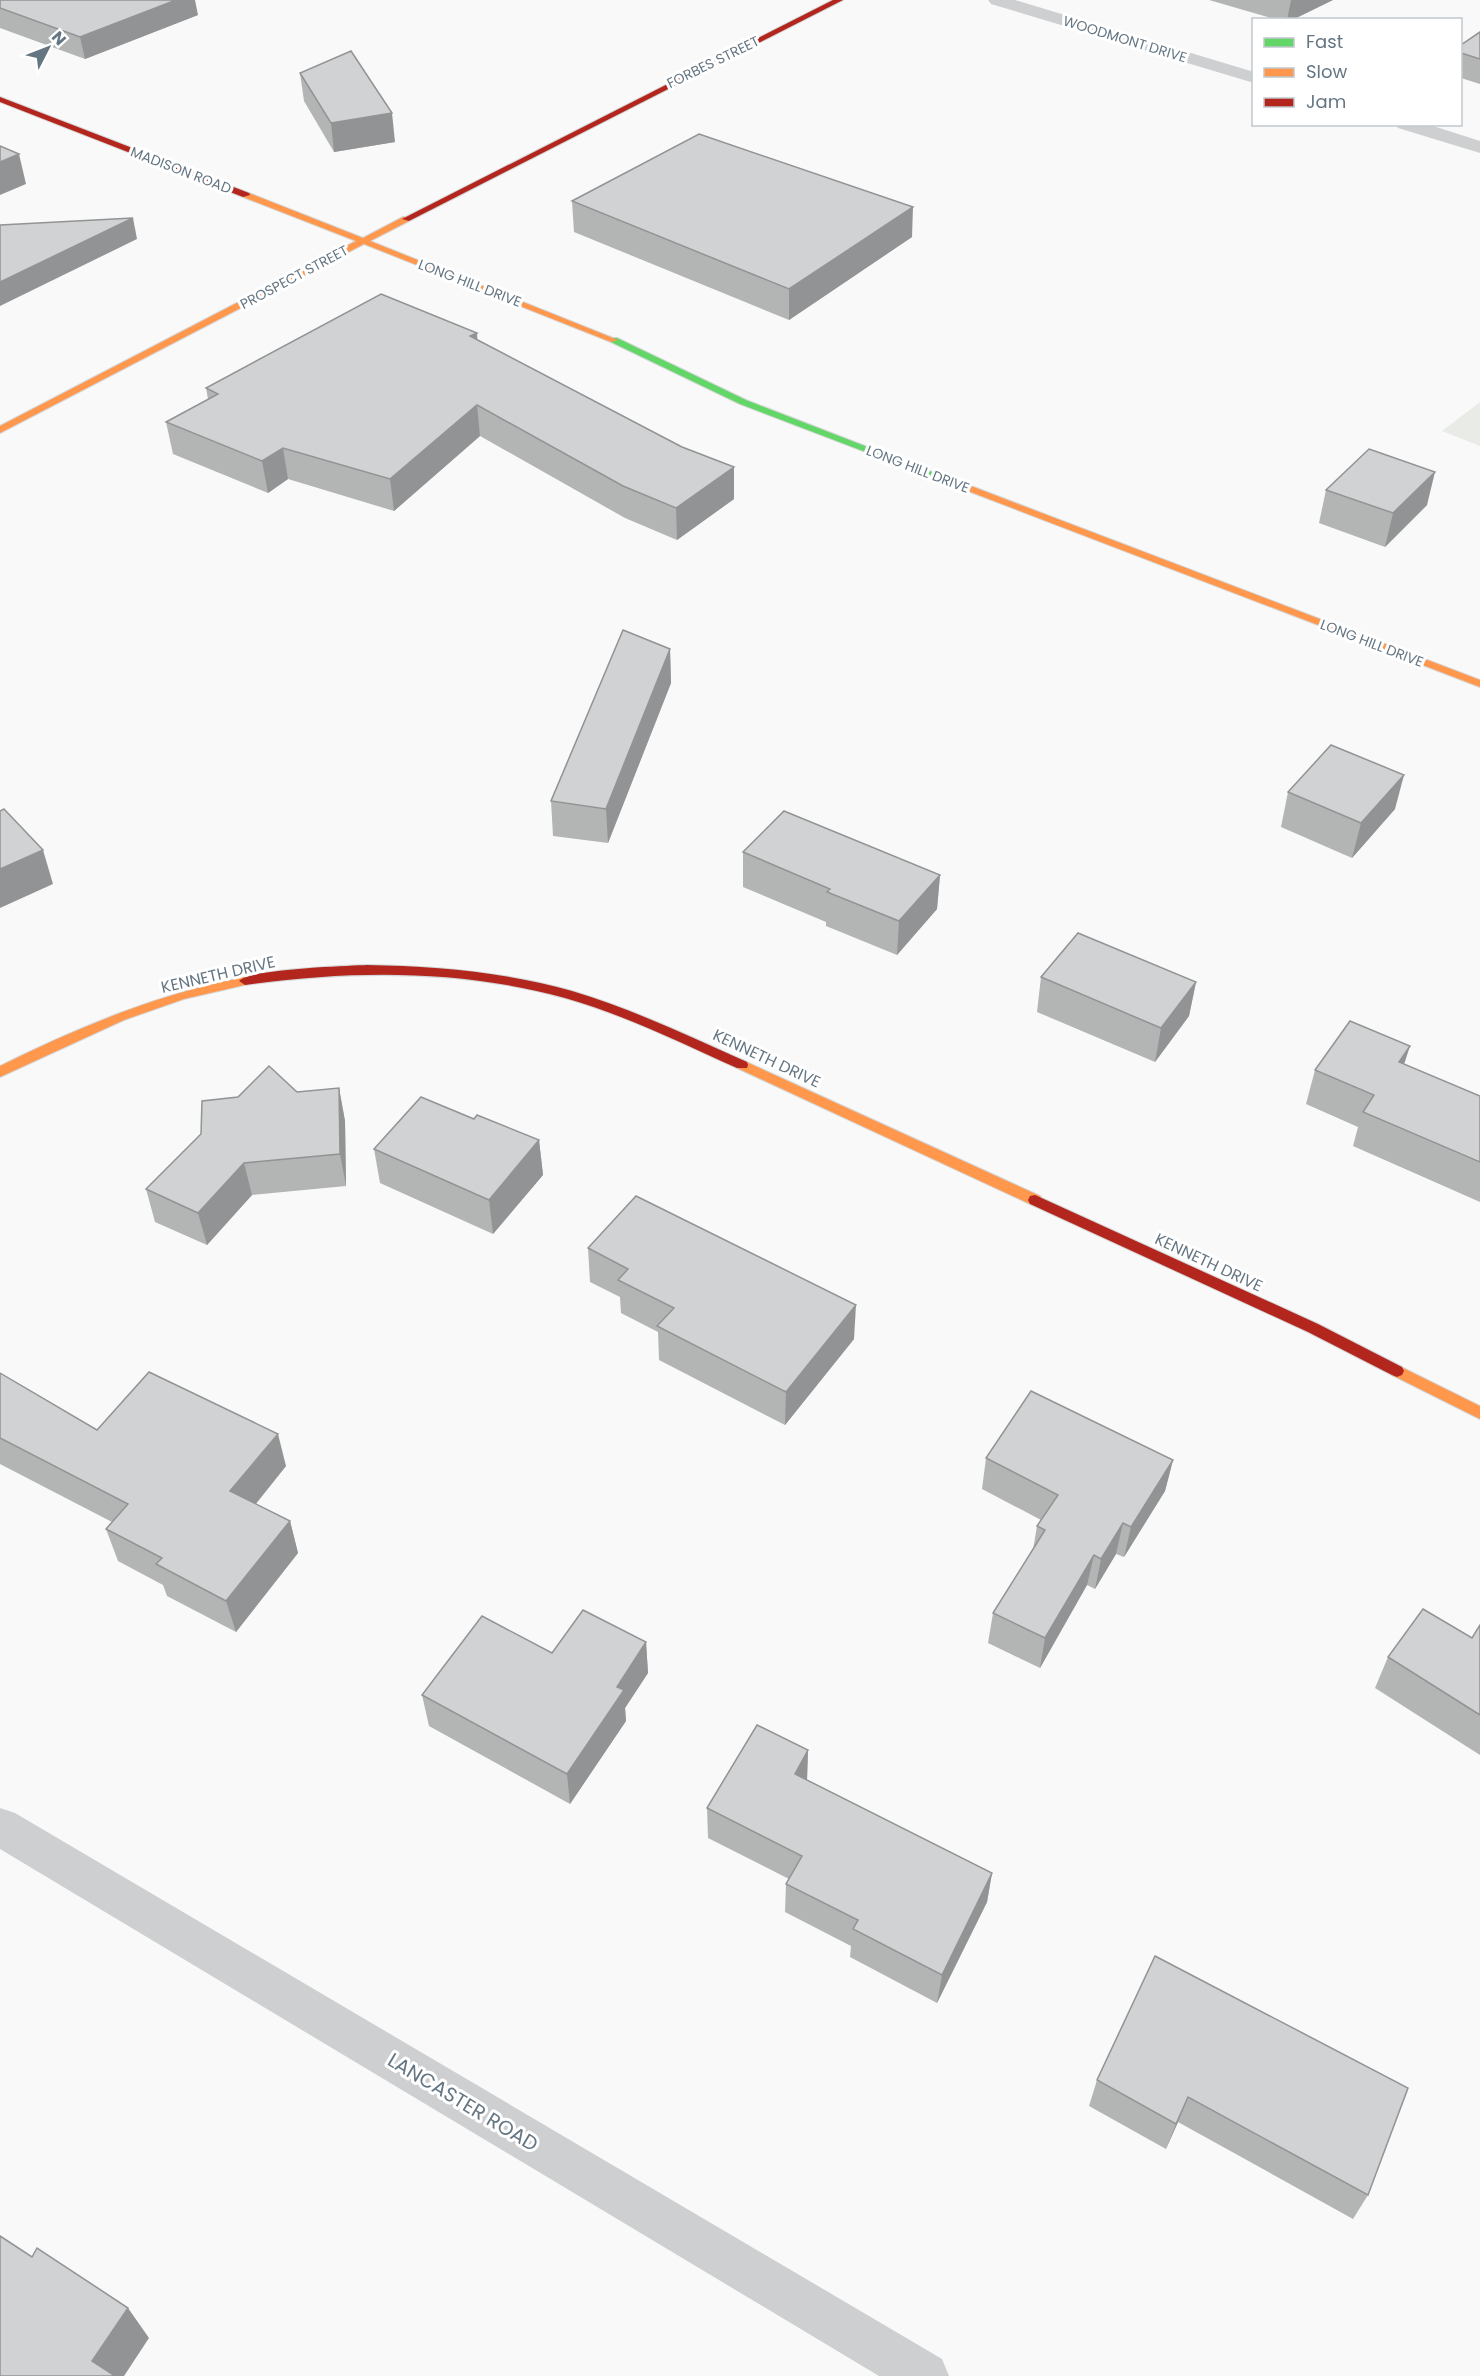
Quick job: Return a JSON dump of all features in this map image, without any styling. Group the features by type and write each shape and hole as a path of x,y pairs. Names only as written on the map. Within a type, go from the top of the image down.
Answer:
{"street":[{"name":"FORBES STREET","path":"588,124 839,0"},
{"name":"WOODMONT DRIVE","path":"997,0 1252,77"},
{"name":"MADISON ROAD","path":"0,99 363,241"},
{"name":"PROSPECT STREET","path":"0,430 588,124"},
{"path":"1412,126 1480,147"},
{"name":"LONG HILL DRIVE","path":"363,241 599,333 743,402 1480,684"},
{"name":"KENNETH DRIVE","path":"0,1072 77,1034 125,1015 198,992 272,976 381,970 439,973 496,980 554,992 611,1008 677,1035 1313,1328 1480,1413"},
{"name":"LANCASTER ROAD","path":"0,1827 925,2376"}],"shaded area":[{"path":"1480,402 1480,446 1442,431"}],"building":[{"path":"0,0 176,0 80,37 0,8"},
{"path":"1480,32 1480,59 1462,53 1462,44"},
{"path":"351,51 392,113 331,123 300,73"},
{"path":"699,134 913,207 789,289 572,201"},
{"path":"0,146 19,154 0,162"},
{"path":"133,218 0,282 0,225"},
{"path":"381,294 477,333 470,336 682,447 734,467 676,508 623,486 477,405 390,479 283,448 262,461 166,422 218,394 206,388"},
{"path":"1369,449 1435,472 1393,513 1326,490"},
{"path":"623,630 670,649 606,809 551,801"},
{"path":"1331,745 1404,775 1361,823 1288,792"},
{"path":"4,809 43,850 0,869 0,811"},
{"path":"784,811 940,875 899,921 827,892 830,889 743,852"},
{"path":"1078,933 1196,982 1161,1028 1041,977"},
{"path":"1350,1021 1410,1046 1399,1062 1480,1096 1480,1162 1363,1112 1374,1095 1315,1070"},
{"path":"269,1066 297,1092 339,1088 340,1154 244,1163 198,1213 146,1189 201,1134 202,1101 238,1097"},
{"path":"421,1097 474,1119 477,1115 539,1140 489,1200 374,1149"},
{"path":"636,1196 856,1305 786,1392 657,1326 674,1308 618,1280 628,1269 588,1248"},
{"path":"149,1372 278,1434 230,1491 290,1521 226,1601 156,1564 162,1558 106,1529 128,1504 0,1438 0,1373 97,1430"},
{"path":"1031,1391 1173,1460 1131,1527 1123,1523 1101,1559 1094,1555 1045,1638 993,1613 1045,1530 1037,1526 1058,1495 986,1458"},
{"path":"1423,1609 1472,1638 1480,1625 1480,1715 1388,1657"},
{"path":"583,1610 646,1642 617,1687 624,1690 567,1774 422,1695 482,1616 552,1653"},
{"path":"757,1725 808,1750 795,1774 992,1873 942,1975 853,1929 858,1920 786,1884 802,1856 707,1808"},
{"path":"1155,1956 1408,2088 1368,2195 1188,2097 1176,2124 1097,2080"},
{"path":"0,2236 32,2257 37,2248 128,2308 92,2361 115,2376 0,2376"}],"traffic: fast":[{"path":"614,340 743,402 971,489"}],"traffic: slow":[{"path":"246,195 614,340"},
{"path":"0,430 406,219"},
{"path":"971,489 1480,684"},
{"path":"0,1072 119,1017 181,996 245,981"},
{"path":"742,1065 1035,1200"},
{"path":"1397,1371 1480,1413"}],"traffic: jam":[{"path":"406,219 839,0"},
{"path":"0,99 246,195"},
{"path":"245,981 326,971 367,970 408,970 490,978 530,985 591,1002 657,1027 742,1065"},
{"path":"1035,1200 1313,1328 1397,1371"}]}
